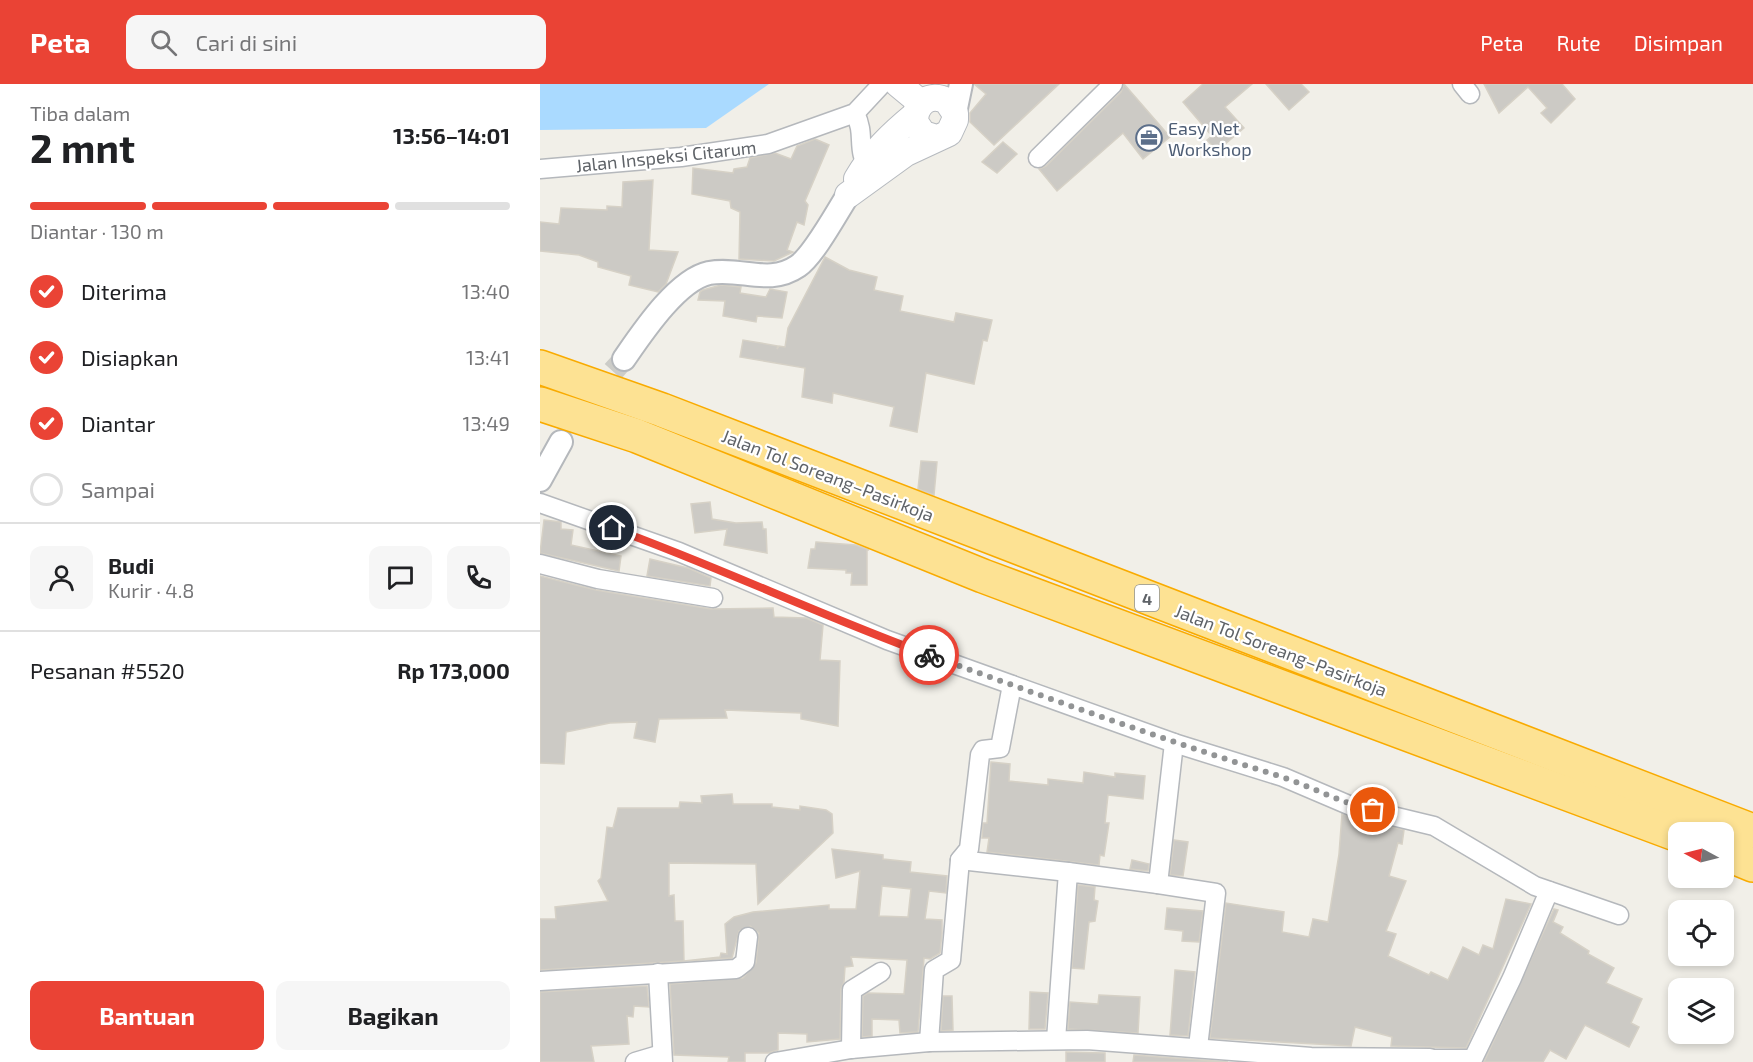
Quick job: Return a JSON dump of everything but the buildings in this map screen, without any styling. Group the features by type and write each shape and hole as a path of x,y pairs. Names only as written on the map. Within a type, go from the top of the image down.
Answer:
{"highway":[{"name":"Jalan Tol Soreang–Pasirkoja","path":"540,367 662,410 1753,831"},
{"name":"Jalan Tol Soreang–Pasirkoja","path":"540,404 637,436 983,576 1668,831"},
{"path":"1734,857 1753,865"}],"main road":[{"path":"869,170 949,133 955,120 955,113 947,101 941,98 909,97"},
{"path":"909,97 918,129 923,134 936,138"},
{"path":"848,195 869,170 909,97"}],"street":[{"path":"909,97 951,84"},
{"path":"955,113 961,84"},
{"path":"1038,158 1113,84"},
{"name":"Jalan Inspeksi Citarum","path":"540,169 681,157 768,144 855,113 909,97"},
{"path":"855,113 861,125 860,147 869,170"},
{"path":"624,359 662,309 698,277 712,273 771,278 801,264 848,195"},
{"path":"540,480 561,442"},
{"path":"540,503 679,552 887,640 1174,743 1283,777 1351,806 1434,826 1535,886 1620,915"},
{"path":"540,564 598,579 713,597"},
{"path":"929,1042 934,970 951,960 960,860 969,849 980,755 983,750 1000,748 1012,685"},
{"path":"1158,884 1174,743"},
{"path":"960,860 1068,872 1216,893 1198,1047"},
{"path":"1056,1040 1068,872"},
{"path":"775,1062 811,1058 851,1049 929,1042 1056,1040 1198,1047 1311,1060 1473,1059 1516,969 1549,891"},
{"path":"540,981 736,969 745,962 748,938"},
{"path":"851,1049 852,990 881,972"},
{"path":"634,1062 662,1058 658,973"}],"water":[{"path":"540,84 769,84 706,128 540,130"}],"tunnel":[{"path":"591,396 624,359"}],"way so far":[{"path":"929,655 1174,743 1283,777 1351,806 1373,810"}],"place":[{"name":"Easy Net Workshop","path":"1149,138"}],"route":[{"path":"612,528 679,552 818,612 929,655"}]}
